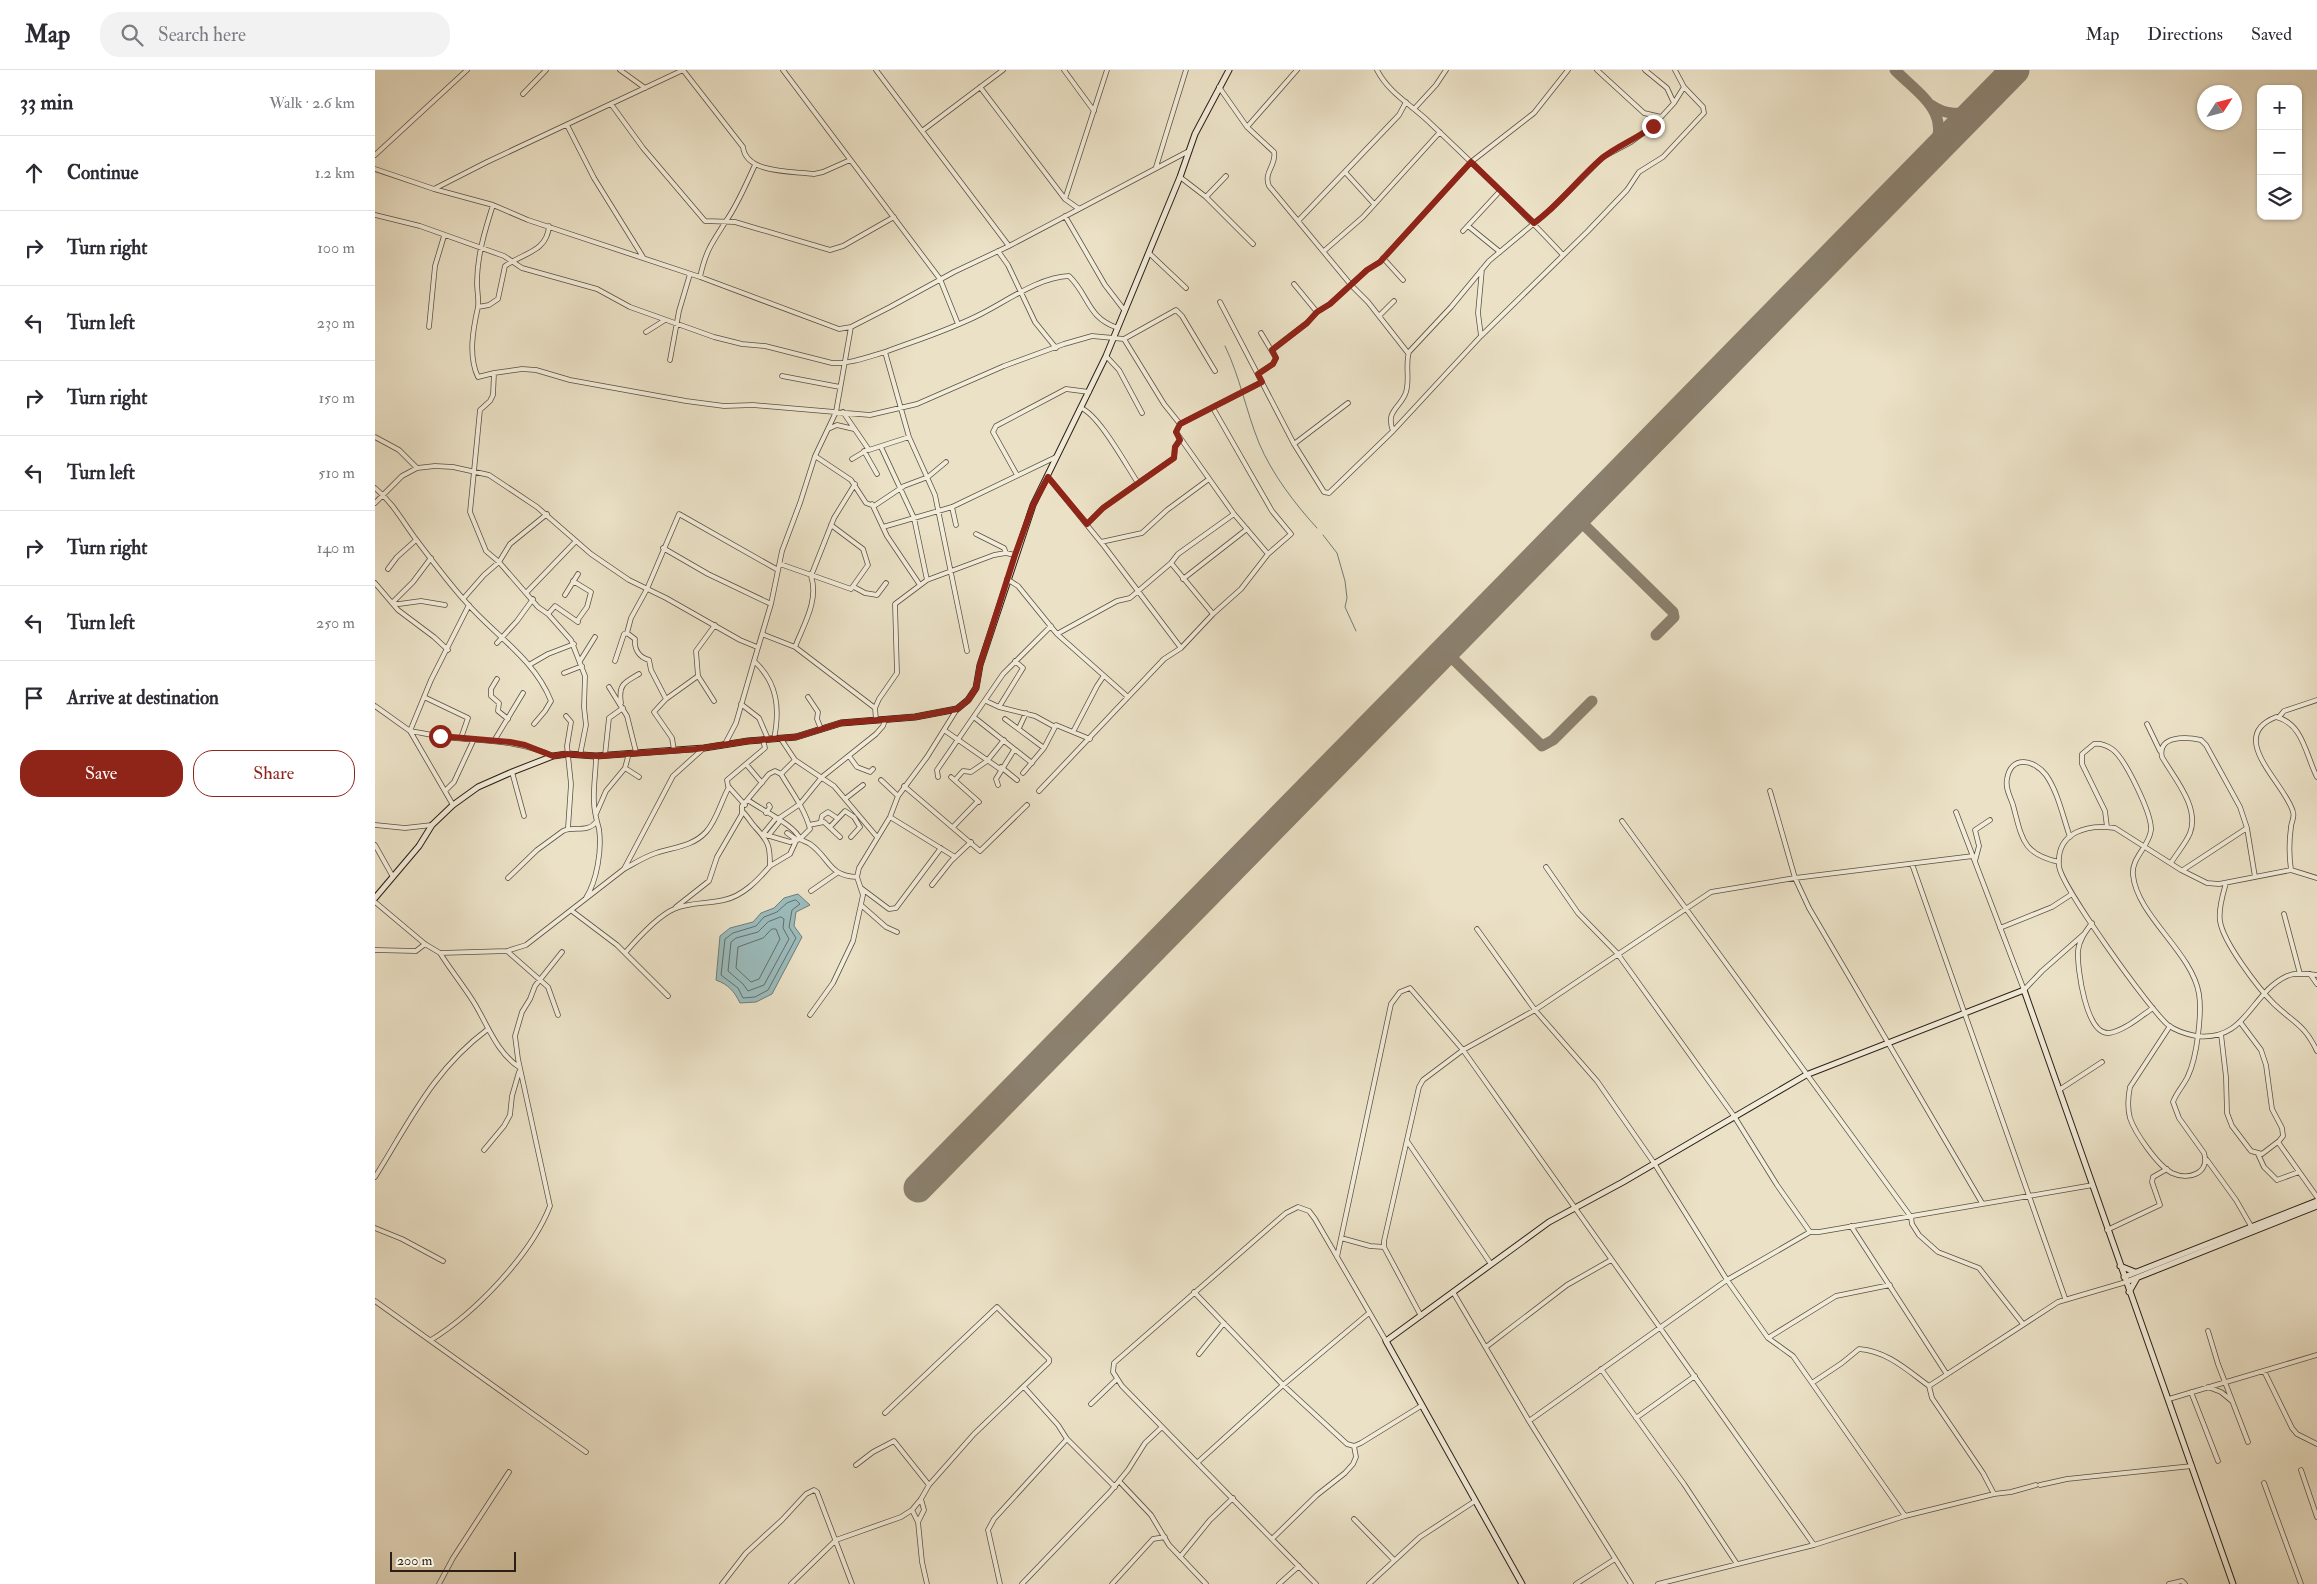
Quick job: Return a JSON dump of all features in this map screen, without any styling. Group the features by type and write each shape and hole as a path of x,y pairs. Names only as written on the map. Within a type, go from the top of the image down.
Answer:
{"main road":[{"path":"375,900 419,846 432,825 453,805 477,787 553,756 567,754 597,756 704,748 725,744 781,739 808,734 841,723 885,720 957,709 968,700 976,688 980,665 1033,505 1059,456 1106,356 1180,177 1187,152 1229,70"},
{"path":"1522,1584 1386,1341 1528,1235 1806,1075 2024,990 2233,1584"},
{"path":"2224,1240 2251,1226 2317,1201"},
{"path":"2125,1280 2224,1240 2317,1206"},
{"path":"2120,1266 2136,1275"},
{"path":"2129,1292 2136,1275"}],"street":[{"path":"375,155 467,70"},
{"path":"523,94 547,70"},
{"path":"620,70 645,88"},
{"path":"434,189 487,162 683,70 743,147 746,158 755,165 814,174 850,160"},
{"path":"783,70 940,280 958,324"},
{"path":"876,70 1009,246"},
{"path":"922,130 1003,70"},
{"path":"1064,70 1094,111"},
{"path":"1065,199 1107,70"},
{"path":"1156,167 1186,70"},
{"path":"1247,127 1297,70"},
{"path":"1377,70 1386,85 1440,132 1534,223 1563,255"},
{"path":"1414,109 1436,85 1446,70"},
{"path":"1272,350 1307,323 1317,312 1330,304 1383,258 1471,162 1533,113 1568,70"},
{"path":"1598,70 1644,113 1661,117"},
{"path":"1645,70 1667,88 1675,103"},
{"path":"1220,302 1294,444 1324,492 1329,492 1393,431 1481,336 1627,190 1639,172 1663,157 1704,113 1703,107 1684,87 1675,70"},
{"path":"980,87 1065,199 1079,209"},
{"path":"1219,87 1247,127 1274,152 1274,160 1267,175 1267,180 1276,196 1299,220 1408,353 1451,307 1482,269 1550,210 1603,157 1642,135 1675,103 1684,87"},
{"path":"1299,220 1399,115 1406,102"},
{"path":"611,104 643,148 705,220 727,221 830,250 843,246 894,217"},
{"path":"567,125 594,178 643,258"},
{"path":"1324,252 1348,232 1440,132"},
{"path":"375,169 434,189 493,205 700,277 834,328 851,326 998,252 1187,152"},
{"path":"700,277 705,256 717,233 727,221 755,165"},
{"path":"1345,172 1375,204"},
{"path":"1206,197 1225,176"},
{"path":"1180,177 1206,197 1253,244"},
{"path":"1463,231 1500,191"},
{"path":"493,205 484,231 477,282 478,307 474,322 473,367 478,377 522,369 536,370 570,380 686,401 723,406 753,405 870,416 901,408 944,393 1007,365 1093,336 1124,339 1176,310 1182,316 1215,370"},
{"path":"375,215 420,226 513,261 522,268 597,289 630,307 734,343 765,346 833,363 845,362 885,352 931,336 1021,292 1063,276 1069,276 1104,323 1118,328"},
{"path":"1065,216 1105,285 1125,311"},
{"path":"478,307 489,305 497,299 505,266 538,249 548,234 549,226"},
{"path":"1468,226 1500,252"},
{"path":"429,327 435,266 444,236"},
{"path":"998,252 1008,265 1035,322 1056,348"},
{"path":"1149,254 1186,288"},
{"path":"1383,258 1403,280"},
{"path":"1481,336 1478,313 1482,269"},
{"path":"670,360 690,274"},
{"path":"1294,284 1317,312"},
{"path":"1379,316 1394,301"},
{"path":"646,332 665,320"},
{"path":"725,744 736,723 755,661 757,647 771,604 782,551 815,456 836,412 851,326"},
{"path":"1258,374 1273,364 1276,358 1261,333"},
{"path":"1124,339 1164,404 1180,424"},
{"path":"1393,431 1390,422 1392,412 1405,395 1407,387 1409,350"},
{"path":"885,352 909,437 928,477 939,510 967,651"},
{"path":"1106,356 1119,370 1142,413"},
{"path":"494,373 493,395 480,410 470,512 486,551 499,562 538,607 549,614 573,644 585,676 584,707 586,725 580,755"},
{"path":"781,376 841,387"},
{"path":"1262,382 1180,424 1176,432 1234,514 1268,554"},
{"path":"1017,475 993,432 996,426 1065,389 1089,392"},
{"path":"1294,444 1348,403"},
{"path":"1081,408 1088,411 1103,430 1138,483"},
{"path":"1039,791 1164,659 1181,648 1213,614 1241,589 1268,554 1291,534 1268,505 1213,408"},
{"path":"843,412 867,450 877,474"},
{"path":"826,430 837,425 855,429"},
{"path":"375,437 399,450 417,468"},
{"path":"852,459 867,450 909,437"},
{"path":"1087,524 1103,508 1174,458 1175,447 1180,440"},
{"path":"881,446 914,518 927,580"},
{"path":"815,456 847,476 855,484 866,503 874,506 901,488 928,477 945,462"},
{"path":"883,527 952,507 1059,456"},
{"path":"375,503 402,476 417,468 435,466 473,470 489,475 516,491 547,514 591,554 647,589 732,636 757,647"},
{"path":"1048,477 1087,524 1181,648"},
{"path":"1101,542 1142,533 1167,510 1209,480"},
{"path":"795,647 814,596 811,576 831,524 846,496 855,484"},
{"path":"375,488 383,494 416,540 469,606 502,636 529,665 551,701 534,724"},
{"path":"872,504 883,527 921,585"},
{"path":"952,507 956,525"},
{"path":"463,599 499,562 510,544 547,514"},
{"path":"615,661 624,634 627,633 631,618 647,589 679,514 778,570"},
{"path":"1057,634 1117,601 1130,598 1171,564 1178,554 1234,514"},
{"path":"780,564 851,589 868,565 863,550 831,524"},
{"path":"1183,579 1247,530"},
{"path":"976,534 1004,548 1006,553"},
{"path":"388,568 397,556 416,540"},
{"path":"526,592 576,541"},
{"path":"663,548 708,574 771,604"},
{"path":"876,720 875,708 879,699 897,673 895,604 927,580 1006,553 1015,555"},
{"path":"392,603 413,582 431,558"},
{"path":"1171,564 1213,614"},
{"path":"916,578 924,572"},
{"path":"565,595 578,574"},
{"path":"1007,579 1018,586 1057,634 1103,677 1128,697"},
{"path":"549,614 555,606 577,622 587,607 591,592 573,581"},
{"path":"854,586 865,593 877,595 886,582"},
{"path":"375,583 407,619 434,637 448,650"},
{"path":"392,603 399,604 421,600 445,605"},
{"path":"497,643 533,600"},
{"path":"410,731 424,697 469,606"},
{"path":"714,701 698,676 696,650 715,625"},
{"path":"938,777 937,770 975,718 1003,674 1051,626"},
{"path":"627,633 635,640 638,653 649,660 651,670 666,699"},
{"path":"762,634 795,647 875,708"},
{"path":"580,661 595,637"},
{"path":"529,665 548,654 573,644"},
{"path":"755,661 766,673 774,687 777,714 774,739"},
{"path":"999,707 1023,668 1015,661"},
{"path":"564,673 582,666"},
{"path":"622,707 619,691 623,684 639,674"},
{"path":"674,750 672,738 654,712 666,699 698,676"},
{"path":"1073,732 1103,677"},
{"path":"497,679 491,689 491,696 499,703 498,711 508,719"},
{"path":"609,687 622,707 631,728 636,752"},
{"path":"494,741 523,693"},
{"path":"424,697 467,718 461,738"},
{"path":"808,697 818,712 817,719 821,729"},
{"path":"2279,717 2284,711 2317,700"},
{"path":"986,701 999,707 1026,713 1055,727 1056,725 1090,739"},
{"path":"741,704 759,718 765,740 765,748 727,780 729,787 745,805"},
{"path":"375,706 410,731 453,805"},
{"path":"605,755 609,718 622,707"},
{"path":"810,1014 833,983 853,941 863,895 857,877 859,868 890,817 904,786 927,757 957,709"},
{"path":"1019,728 1026,713"},
{"path":"566,716 571,722 568,732 567,754 571,784 568,828"},
{"path":"2291,870 2291,828 2294,815 2289,802 2260,758 2255,735 2262,726 2274,717 2279,717 2291,723 2297,730 2317,777"},
{"path":"975,718 1032,764"},
{"path":"765,835 778,819 799,804 822,777 876,734 883,726 885,720"},
{"path":"1005,720 1019,728 1044,748"},
{"path":"2147,724 2162,757 2184,794 2191,812 2190,833 2171,863"},
{"path":"1023,773 1044,748 1055,727"},
{"path":"944,730 1017,780"},
{"path":"410,731 525,745 553,756"},
{"path":"2160,751 2162,746 2169,741 2185,738 2201,740 2206,745 2240,807 2247,828 2255,877"},
{"path":"446,790 454,782 474,739"},
{"path":"781,739 795,760 822,777 877,837"},
{"path":"955,780 963,771 971,772 987,761 1004,740"},
{"path":"2107,827 2105,812 2082,764 2082,754 2094,744 2101,743 2117,754 2146,809 2151,829 2133,868 2135,884 2145,904 2196,982 2199,1009 2197,1036 2191,1068 2174,1098 2173,1106 2179,1118 2204,1152 2206,1159 2236,1200 2251,1226"},
{"path":"624,869 673,776 704,748"},
{"path":"998,785 995,779 1014,750"},
{"path":"596,814 606,792 625,768 628,753"},
{"path":"581,904 587,896 596,870 599,829 596,822 594,804 597,756"},
{"path":"849,756 857,767 870,772 873,769"},
{"path":"781,774 795,760"},
{"path":"2059,862 2045,859 2035,853 2023,841 2007,788 2010,770 2016,764 2023,760 2030,762 2045,775 2070,837"},
{"path":"746,764 762,783"},
{"path":"625,768 639,777"},
{"path":"625,953 653,924 709,880 717,857 745,805 772,771 781,774 799,804 810,829 808,833 797,840 781,840 765,835"},
{"path":"512,772 524,816"},
{"path":"951,776 979,802 953,827"},
{"path":"881,780 898,796"},
{"path":"845,800 863,785"},
{"path":"904,786 980,851 1027,805"},
{"path":"440,952 507,951 526,946 624,869 645,857 669,849 680,848 707,832 729,787"},
{"path":"1770,791 1795,878 1809,908 1982,1203"},
{"path":"675,908 698,902 723,901 735,896 752,884 770,866 790,854 797,840 797,833 748,800"},
{"path":"766,813 770,807 769,805"},
{"path":"742,811 765,835 771,852 770,866"},
{"path":"830,827 845,811 860,827 851,837"},
{"path":"821,821 822,816 828,812 837,818"},
{"path":"1956,812 2024,990 2042,971 2084,934 2092,923"},
{"path":"890,817 955,857"},
{"path":"1621,820 1911,1217 1912,1224 1919,1235 1938,1252 1979,1268 2023,1324"},
{"path":"1974,859 1979,846 1975,830 1990,820"},
{"path":"809,824 821,821 840,837"},
{"path":"508,878 537,850 568,828 586,828 593,826 596,822"},
{"path":"375,825 405,828 432,825"},
{"path":"2317,878 2291,870 2226,883 2207,883 2115,828 2107,827 2085,828 2070,837 2059,856 2061,876 2092,923 2153,1008 2170,1026 2182,1033 2197,1036 2221,1034 2241,1022 2277,982 2287,976 2300,974 2317,975"},
{"path":"2183,870 2247,828"},
{"path":"787,834 797,840 810,844 837,873 845,877 857,877"},
{"path":"932,885 955,857 971,842"},
{"path":"375,845 393,877"},
{"path":"861,888 892,910 896,908 941,848"},
{"path":"1421,1316 1384,1247 1384,1236 1419,1087 1423,1080 1463,1050 1535,1010 1617,953 1711,892 1795,878 1912,864 1974,859"},
{"path":"1912,864 2065,1298"},
{"path":"1546,867 1578,913 1617,953 1734,1116 1777,1185 1810,1232"},
{"path":"811,891 837,873"},
{"path":"2226,883 2219,918 2244,967 2265,995 2306,1031 2317,1051"},
{"path":"1999,928 2052,907 2072,894"},
{"path":"375,900 425,944 440,952 474,1002 488,1029 513,1063 520,1069"},
{"path":"861,905 886,927 897,932"},
{"path":"572,911 625,953 668,996"},
{"path":"2284,914 2300,974"},
{"path":"1477,928 1535,1010 1597,1081 1654,1163 1727,1280 1768,1338 1793,1356 1905,1516"},
{"path":"2084,934 2078,949 2078,966 2081,986 2092,1021 2097,1028 2108,1033 2153,1008"},
{"path":"375,950 416,951 425,944"},
{"path":"507,951 548,987 558,1015"},
{"path":"431,1340 466,1316 498,1282 546,1217 550,1206 520,1069 515,1036 521,1012 540,979 562,952"},
{"path":"2310,974 2317,984"},
{"path":"1337,1256 1391,1004 1400,992 1410,988 1463,1050 1815,1545"},
{"path":"2221,1034 2226,1077 2227,1113 2232,1126 2251,1151 2262,1154 2283,1136 2282,1128 2272,1109 2266,1064 2261,1050 2241,1022"},
{"path":"2170,1026 2137,1076 2128,1097 2131,1120 2142,1140 2167,1170 2179,1176 2195,1175 2205,1168 2206,1159"},
{"path":"375,1177 424,1096 450,1061 488,1029"},
{"path":"2059,1090 2102,1062"},
{"path":"484,1150 504,1126 510,1115 520,1069"},
{"path":"1407,1142 1491,1264"},
{"path":"2278,1142 2317,1197"},
{"path":"2257,1154 2264,1168 2279,1181 2299,1172"},
{"path":"2107,1230 2160,1205 2153,1177 2167,1170"},
{"path":"1529,1421 1727,1280 1810,1232 1911,1217 2093,1185"},
{"path":"1316,1584 1116,1380 1113,1372 1114,1363 1292,1208 1302,1207 1309,1211 1386,1341"},
{"path":"1851,1226 1946,1373"},
{"path":"375,1228 402,1239 443,1261"},
{"path":"1341,1238 1370,1246 1384,1247"},
{"path":"1486,1347 1567,1286 1611,1260"},
{"path":"1929,1386 1946,1373 2065,1298 2114,1286 2125,1280"},
{"path":"1768,1338 1836,1296 1890,1285"},
{"path":"1194,1292 1283,1385 1341,1440 1354,1446"},
{"path":"1453,1292 1529,1421 1631,1584"},
{"path":"375,1301 586,1452"},
{"path":"791,1584 836,1540 901,1517 912,1510 929,1485 973,1434 1049,1362 1049,1359 997,1307 885,1413"},
{"path":"1198,1462 1283,1385 1369,1313"},
{"path":"1199,1354 1224,1323"},
{"path":"2208,1331 2248,1442"},
{"path":"1812,1383 1859,1349 1877,1351 1886,1356 1929,1386 1932,1398 1983,1473 1993,1494"},
{"path":"2169,1399 2317,1355"},
{"path":"1601,1369 1684,1484 1737,1564"},
{"path":"2264,1371 2292,1428 2297,1434 2317,1444"},
{"path":"1636,1418 1695,1376"},
{"path":"1091,1404 1116,1380"},
{"path":"1024,1386 1058,1425 1067,1439 1115,1487"},
{"path":"2208,1387 2221,1392 2232,1401"},
{"path":"2191,1392 2218,1461"},
{"path":"1354,1446 1421,1406"},
{"path":"1022,1584 1115,1487 1145,1443 1162,1427"},
{"path":"1000,1584 988,1530 994,1519 1067,1439"},
{"path":"856,1465 873,1452 894,1441 929,1485"},
{"path":"1273,1538 1317,1495 1345,1473 1353,1464 1356,1457 1354,1446"},
{"path":"1658,1584 1815,1545 1905,1516 1993,1494 2011,1492 2067,1479 2192,1466"},
{"path":"2301,1470 2317,1517"},
{"path":"439,1584 509,1472"},
{"path":"1119,1481 1151,1515 1180,1557 1206,1584"},
{"path":"2264,1483 2301,1584"},
{"path":"722,1584 746,1553 782,1520 809,1491 814,1490 817,1492 852,1584"},
{"path":"1180,1557 1210,1520 1233,1498"},
{"path":"919,1522 924,1510 921,1499"},
{"path":"1369,1584 1393,1559 1433,1527 1475,1501"},
{"path":"912,1510 919,1522 922,1562 927,1584"},
{"path":"1354,1519 1393,1559"},
{"path":"1112,1584 1153,1539 1165,1537"},
{"path":"1576,1584 1615,1559"},
{"path":"1279,1584 1299,1566"},
{"path":"2169,1584 2182,1581 2185,1584"}],"water":[{"path":"798,894 810,905 796,912 794,926 802,937 772,994 756,1002 740,1003 731,989 716,980 720,936 730,928 753,922 761,913 774,908 784,898"}],"waterway":[{"path":"1225,346 1264,455 1300,509 1317,528"},
{"path":"1323,535 1337,553 1345,581 1347,598 1345,607 1356,631"}],"taxiway":[{"path":"1895,70 1932,107 1937,118 1939,129 1937,142 1930,156"},
{"path":"2011,74 2012,70"},
{"path":"1931,105 1942,111 1954,113 1971,111 1977,108"},
{"path":"1576,517 1673,612 1674,617 1656,635"},
{"path":"1445,651 1542,746 1553,740 1592,701"}],"runway":[{"path":"918,1188 2015,70"}],"route":[{"path":"440,736 510,742 525,745 553,756 567,754 597,756 658,750 696,749 748,741 796,737 841,723 915,717 957,709 968,700 976,688 980,665 1015,555 1033,505 1048,477 1087,524 1103,508 1174,458 1175,447 1180,440 1176,432 1180,424 1262,382 1258,374 1273,364 1276,358 1272,350 1275,346 1307,323 1317,312 1330,304 1367,270 1380,262 1471,162 1534,223 1544,216 1603,157 1631,142 1653,126"}]}
